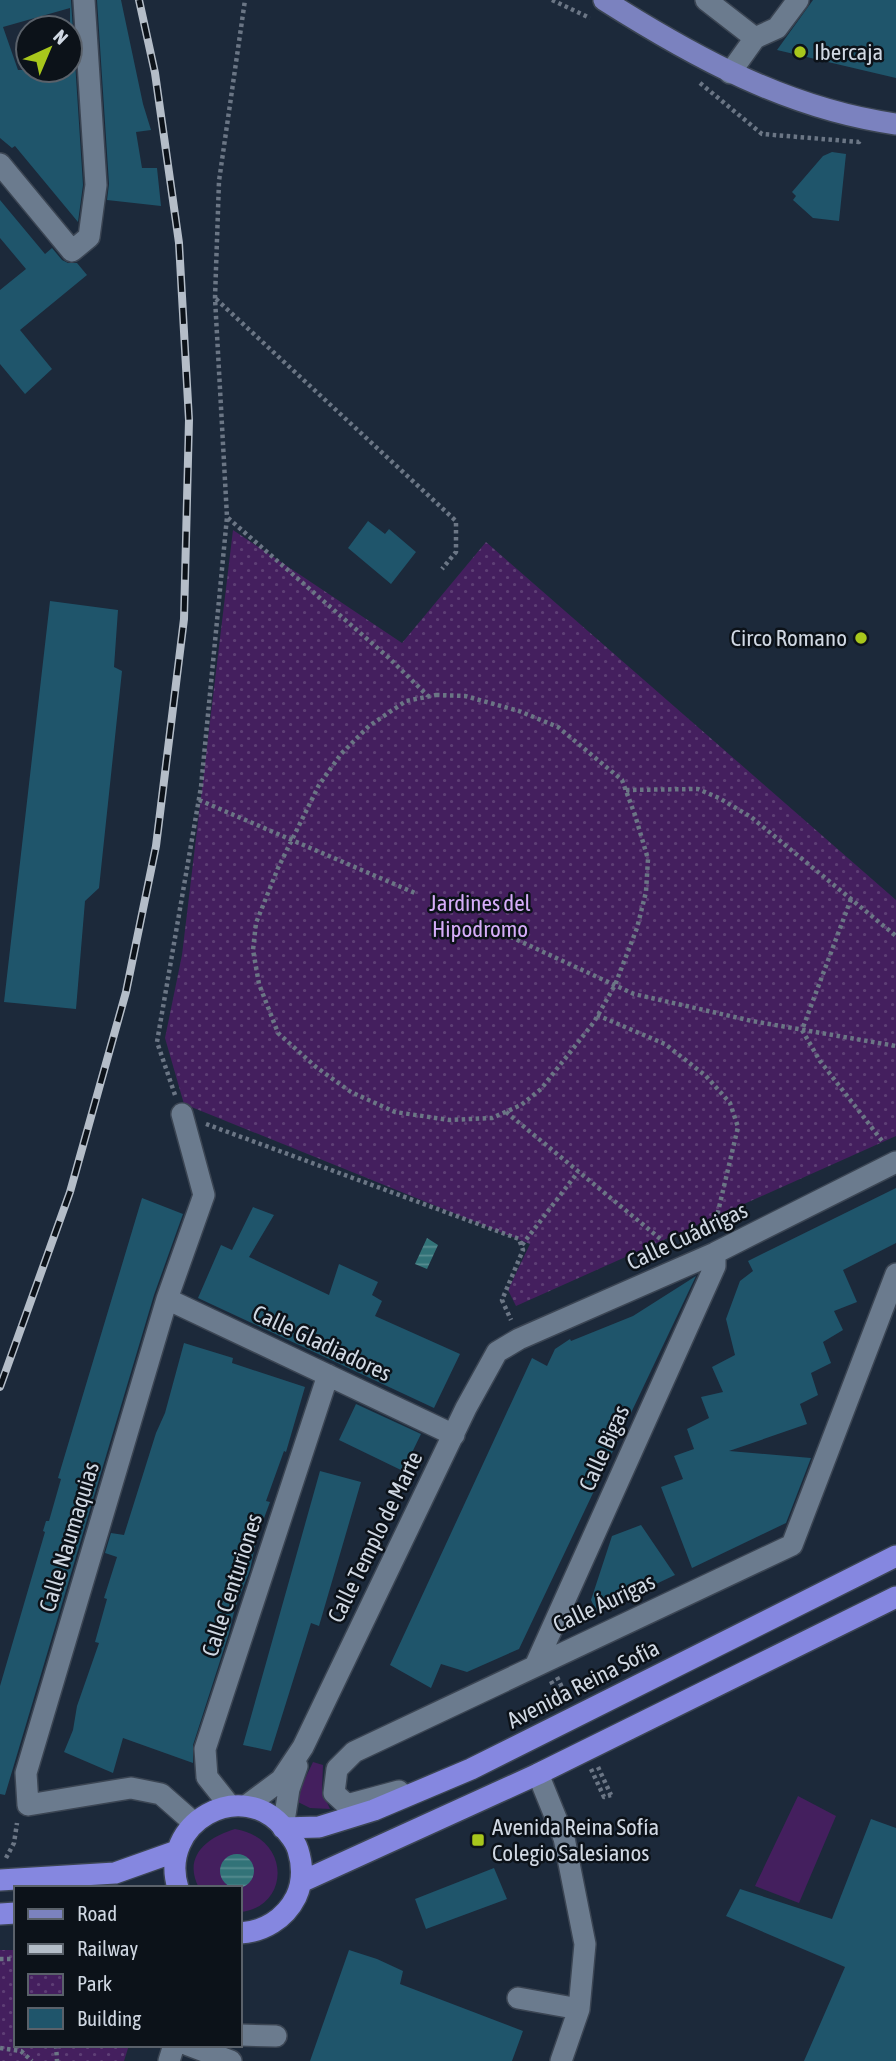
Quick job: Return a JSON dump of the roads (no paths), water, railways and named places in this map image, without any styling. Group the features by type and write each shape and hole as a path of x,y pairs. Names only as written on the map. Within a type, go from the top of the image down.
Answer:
{"highway":[{"name":"Avenida Reina Sofía","path":"283,1828 318,1827 374,1810 471,1769 896,1556"},
{"path":"301,1882 538,1774 896,1597"},
{"path":"178,1886 175,1873 177,1851 186,1832 194,1823 208,1813 238,1807 264,1811 281,1822 294,1839 302,1866 301,1882 294,1900 284,1914 272,1924 249,1931"},
{"path":"0,1880 115,1873 177,1851"}],"main road":[{"path":"604,0 662,37 764,88 830,110 896,124"}],"street":[{"path":"0,164 72,251 89,237 96,185 85,0"},
{"path":"706,0 755,38"},
{"path":"730,73 755,38 777,28 798,0"},
{"name":"Calle Naumaquias","path":"182,1114 204,1195 167,1299 26,1773 28,1805 131,1788 161,1794 194,1823"},
{"name":"Calle Cuádrigas","path":"496,1352 715,1253 896,1162"},
{"name":"Calle Bigas","path":"536,1664 715,1266 715,1253"},
{"name":"Calle Áurigas","path":"471,1769 347,1805 334,1793 337,1769 354,1752 792,1545 896,1274"},
{"name":"Calle Gladiadores","path":"167,1299 454,1435"},
{"name":"Calle Templo de Marte","path":"283,1828 289,1789 303,1747 496,1352"},
{"name":"Calle Centuriones","path":"238,1807 207,1777 205,1749 328,1376"},
{"name":"Calle Templo de Marte","path":"238,1807 281,1780 303,1747"},
{"path":"538,1774 564,1838 585,1944 579,2010 561,2061"},
{"path":"518,1998 579,2010"},
{"path":"242,2035 276,2036"},
{"path":"193,2047 231,2061"}],"railway":[{"path":"0,1387 70,1192 126,992 156,846 184,619 189,420 179,243 155,73 139,0"}],"place":[{"name":"Ibercaja","path":"800,52"},
{"name":"Circo Romano","path":"861,638"},
{"name":"Avenida Reina Sofía Colegio Salesianos","path":"478,1840"}],"park label":[{"name":"Jardines del Hipodromo","path":"480,916"}]}
